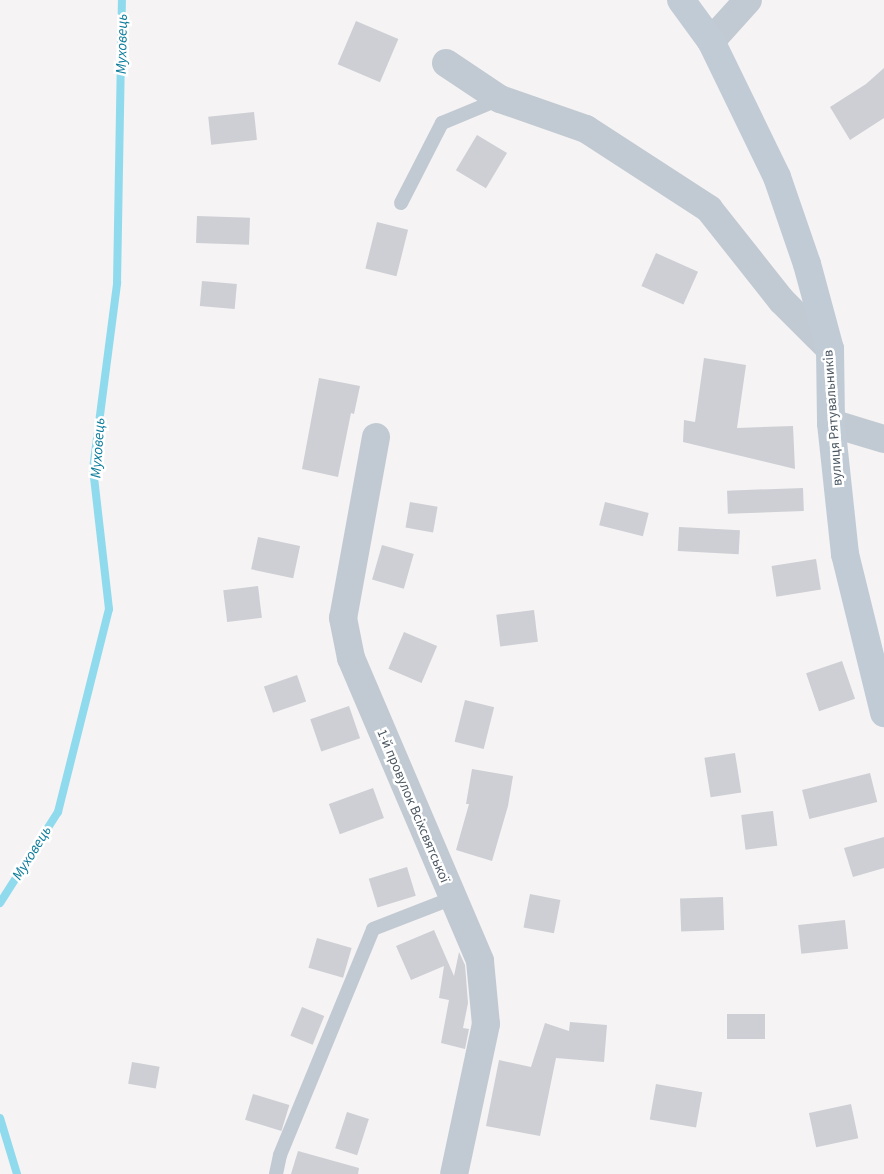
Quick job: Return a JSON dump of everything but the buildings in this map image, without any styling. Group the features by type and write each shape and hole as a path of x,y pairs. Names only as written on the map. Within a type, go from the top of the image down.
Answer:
{"main road":[{"name":"вулиця Рятувальників","path":"681,0 711,41 777,177 807,264 830,349 831,423 845,554 884,714"}],"street":[{"path":"711,41 748,0"},
{"path":"446,63 500,99 586,129 709,209 782,301 830,349"},
{"path":"831,423 884,439"},
{"name":"1-й провулок Всіхсвятської","path":"376,437 343,618 350,658 480,961 486,1024 454,1174"}],"lane":[{"path":"401,203 442,123 500,99"},
{"path":"276,1174 280,1155 373,929 453,898"}],"waterway":[{"name":"Муховець","path":"0,903 58,812 109,609 93,469 117,283 122,0"},
{"name":"Муховець","path":"0,1118 17,1174"}]}
